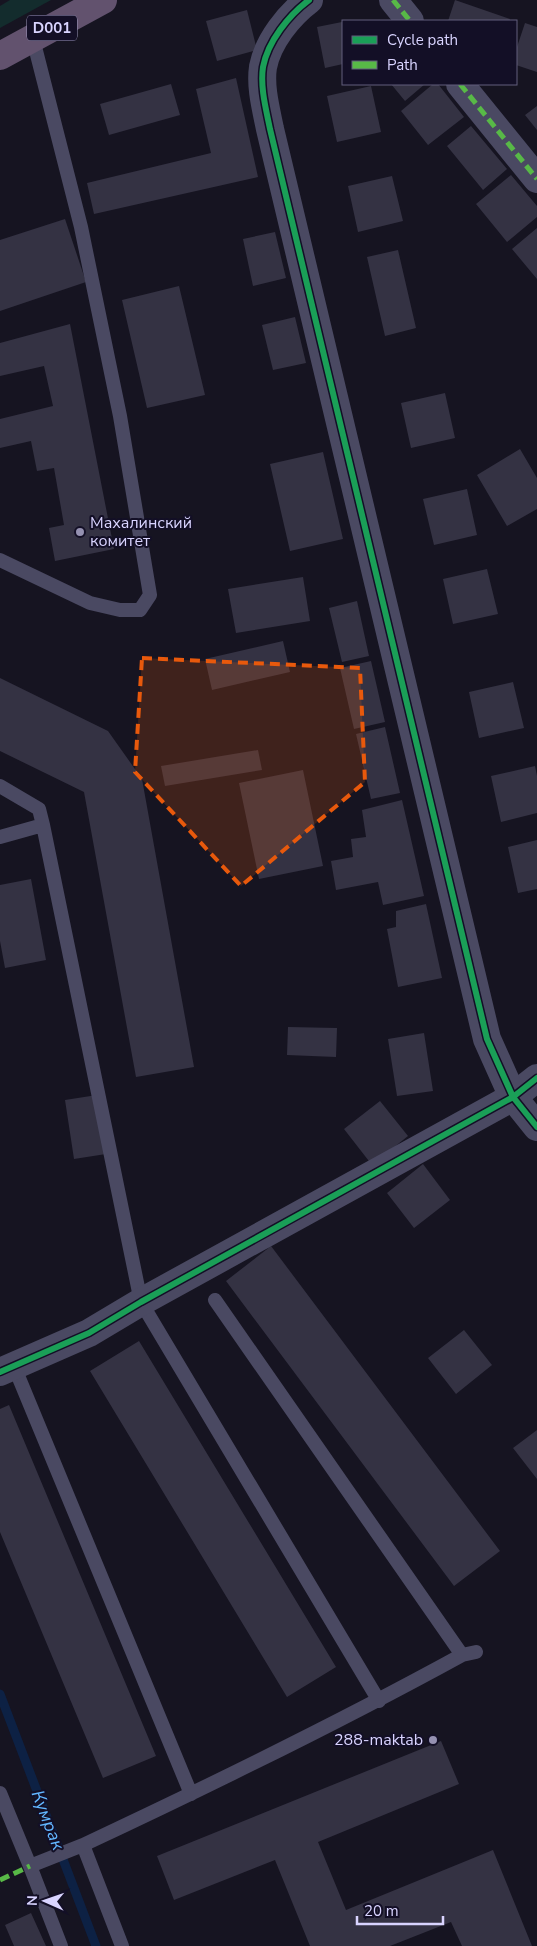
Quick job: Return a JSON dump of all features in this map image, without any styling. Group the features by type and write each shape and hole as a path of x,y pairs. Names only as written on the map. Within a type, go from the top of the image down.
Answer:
{"highway":[{"name":"D001","path":"0,56 103,0"}],"street":[{"path":"309,0 283,27 274,39 268,53 263,67 265,104 487,1039 513,1097 537,1127"},
{"path":"393,0 409,20"},
{"path":"461,85 537,179"},
{"path":"7,1369 89,1333 141,1302 513,1097 537,1078"}],"lane":[{"path":"0,560 90,603 120,610 140,610 150,596 120,416 81,227 33,39"},
{"path":"0,786 39,809 141,1302 379,1701"},
{"path":"0,837 43,825"},
{"path":"35,1864 77,1848 190,1794 379,1701 469,1654 215,1300"},
{"path":"7,1369 190,1794"},
{"path":"0,1793 35,1864 60,1946"},
{"path":"77,1848 122,1946"}],"highlighted area":[{"path":"142,658 360,668 365,782 241,886 135,772"}],"green space":[{"path":"10,0 51,0 0,28 0,6"}],"building":[{"path":"455,0 510,19 510,20 448,20"},
{"path":"247,10 257,50 217,61 206,21"},
{"path":"342,22 342,64 325,68 317,27"},
{"path":"525,23 537,27 537,72 517,65 517,47"},
{"path":"236,78 258,177 94,214 87,183 211,153 196,89"},
{"path":"171,84 180,115 109,135 100,104"},
{"path":"392,85 424,85 405,101"},
{"path":"432,85 439,85 464,117 428,145 401,111"},
{"path":"371,86 381,132 337,142 327,96"},
{"path":"537,106 537,130 525,115"},
{"path":"471,126 507,169 483,190 447,146"},
{"path":"511,175 537,206 537,217 507,242 476,204"},
{"path":"392,176 403,221 358,232 348,186"},
{"path":"65,219 86,282 0,311 0,240"},
{"path":"537,228 537,279 512,249"},
{"path":"275,232 286,278 253,286 243,239"},
{"path":"398,250 416,328 385,336 367,257"},
{"path":"179,286 205,395 147,408 122,300"},
{"path":"295,317 306,363 273,370 262,325"},
{"path":"70,324 114,549 55,561 49,528 64,525 54,468 37,471 31,441 0,448 0,419 53,406 44,366 0,376 0,343"},
{"path":"445,393 455,438 411,448 401,403"},
{"path":"520,449 537,478 537,509 507,526 477,475"},
{"path":"323,452 343,539 290,551 270,464"},
{"path":"467,489 477,535 434,545 423,499"},
{"path":"487,569 498,614 453,624 443,579"},
{"path":"303,577 310,621 236,633 228,589"},
{"path":"357,601 369,656 342,662 329,608"},
{"path":"283,641 290,672 212,690 205,659"},
{"path":"371,661 385,722 354,729 340,668"},
{"path":"0,678 108,731 142,779 194,1067 136,1077 84,792 0,751"},
{"path":"513,682 524,728 479,738 469,692"},
{"path":"385,727 400,793 371,799 356,734"},
{"path":"258,750 262,770 165,786 161,766"},
{"path":"535,766 537,776 537,813 501,822 491,776"},
{"path":"303,770 323,866 259,879 239,783"},
{"path":"402,800 424,896 383,905 378,882 336,890 331,861 353,857 351,839 366,837 362,810"},
{"path":"537,840 537,889 518,893 508,847"},
{"path":"31,879 46,960 5,968 0,941 0,885"},
{"path":"426,904 442,978 398,987 387,929 396,927 396,911"},
{"path":"288,1027 337,1028 336,1057 287,1055"},
{"path":"424,1033 433,1091 397,1096 388,1039"},
{"path":"97,1095 106,1154 74,1159 65,1100"},
{"path":"380,1101 408,1136 372,1165 344,1129"},
{"path":"423,1164 450,1200 414,1228 387,1193"},
{"path":"271,1246 500,1551 454,1586 226,1281"},
{"path":"464,1330 492,1365 456,1394 428,1358"},
{"path":"139,1341 336,1667 287,1697 90,1371"},
{"path":"9,1405 156,1756 103,1778 0,1532 0,1409"},
{"path":"537,1430 537,1479 513,1448"},
{"path":"441,1741 459,1784 318,1842 346,1910 493,1850 532,1946 462,1946 451,1922 390,1946 310,1946 275,1860 174,1900 157,1856"},
{"path":"31,1913 46,1946 14,1946 5,1925"}],"waterway":[{"name":"Кумрак","path":"0,1694 96,1946"}],"marked path":[{"path":"393,0 409,20"},
{"path":"461,85 537,179"},
{"path":"0,1880 30,1866"}],"cycle path":[{"path":"309,0 280,29 266,57 262,82 270,129 487,1039 513,1097 537,1127"},
{"path":"0,1372 89,1333 141,1302 513,1097 537,1078"}],"place":[{"name":"Махалинский комитет","path":"80,532"},
{"name":"288-maktab","path":"433,1740"}]}
